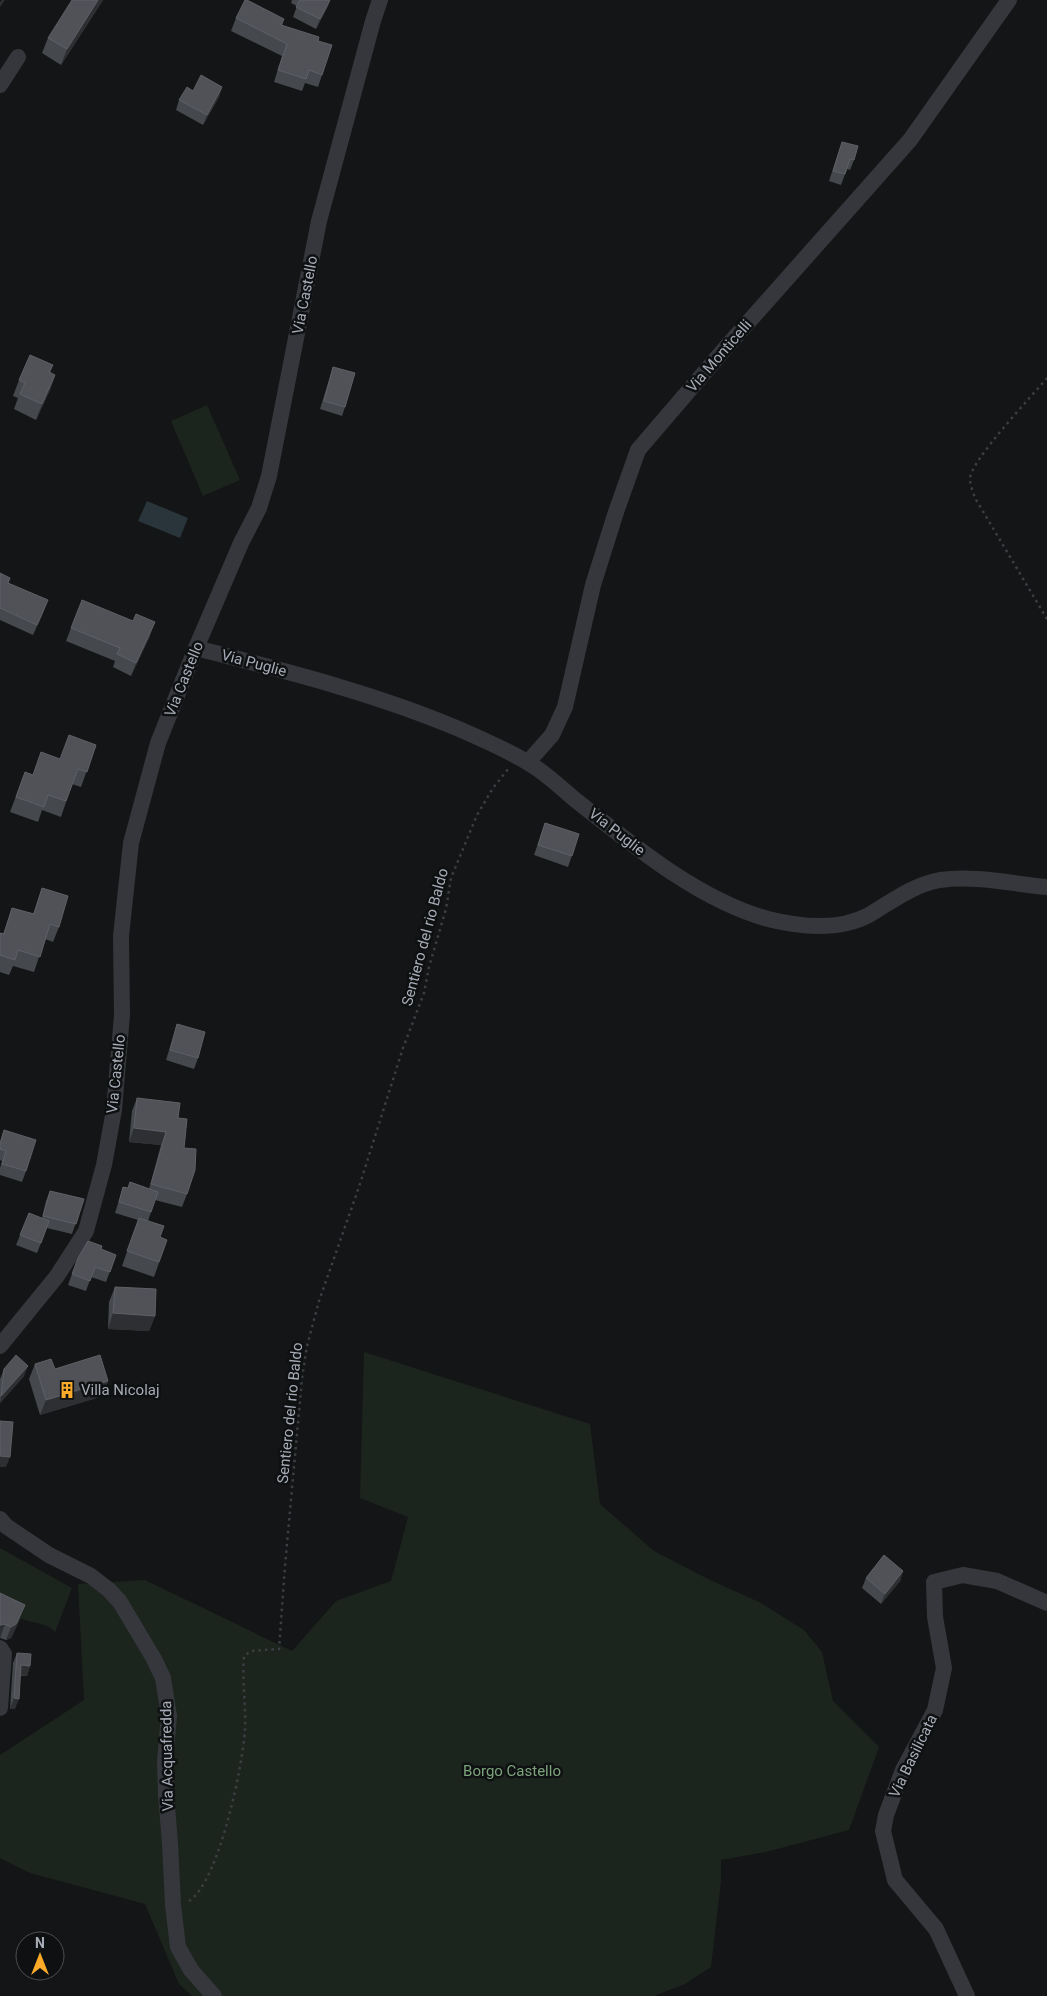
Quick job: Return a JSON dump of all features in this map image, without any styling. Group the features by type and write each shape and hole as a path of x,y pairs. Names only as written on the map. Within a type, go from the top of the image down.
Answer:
{"street":[{"name":"Via Castello","path":"0,1346 57,1276 86,1231 104,1165 114,1110 122,1015 121,936 131,843 158,743 241,543 259,508 269,476 319,221 372,21 380,0"},
{"name":"Via Monticelli","path":"523,760 552,735 565,707 593,585 638,450 728,345 910,140 1008,0"},
{"path":"0,85 18,58"},
{"name":"Via Puglie","path":"196,648 366,694 438,720 489,742 523,760 660,866 724,902 770,919 797,924 844,925 866,916 910,889 939,880 963,879 1047,887"},
{"name":"Via Acquafredda","path":"0,1518 6,1526 49,1555 91,1576 109,1590 120,1602 154,1659 163,1678 169,1716 165,1761 172,1905 178,1947 191,1970 214,1996"},
{"name":"Via Basilicata","path":"967,1996 936,1929 895,1880 883,1831 886,1815 903,1770 935,1710 944,1668 935,1617 934,1582 963,1575 997,1581 1047,1603"},
{"path":"0,1648 4,1654 0,1708"}],"path":[{"path":"1047,378 983,453 974,466 970,479 975,498 1047,619"},
{"name":"Sentiero del rio Baldo","path":"172,1905 186,1903 194,1898 211,1872 224,1835 236,1785 245,1731 244,1656 251,1651 276,1651 279,1649 284,1566 302,1378 307,1346 319,1301 359,1187 403,1048 424,993 429,966 446,909 451,878 477,816 493,788 523,760"}],"green space":[{"path":"207,405 240,480 203,496 171,421"},
{"name":"Borgo Castello","path":"364,1352 590,1424 600,1504 654,1551 708,1579 759,1602 804,1630 822,1652 833,1701 879,1747 849,1830 766,1852 721,1860 721,1881 711,1967 685,1984 654,1996 192,1996 179,1984 145,1904 30,1873 0,1858 0,1755 84,1700 78,1584 145,1580 292,1651 336,1601 391,1581 408,1517 360,1498"},
{"path":"0,1548 72,1588 55,1632 44,1625 16,1617 0,1609"}],"shaded area":[{"path":"147,501 188,518 180,538 138,521"}],"building":[{"path":"72,0 98,0 67,49 48,38"},
{"path":"245,0 284,19 281,25 319,37 318,41 332,45 322,75 309,70 306,79 278,70 287,44 236,18"},
{"path":"300,0 330,0 320,19 296,7"},
{"path":"201,75 222,87 207,115 179,100 187,87 193,91"},
{"path":"842,142 858,146 854,160 850,159 845,174 833,171"},
{"path":"30,355 53,365 49,372 55,375 42,404 20,394 25,383 19,380"},
{"path":"333,367 355,373 345,407 324,401"},
{"path":"0,573 10,578 8,583 48,600 37,625 0,608"},
{"path":"82,600 133,621 136,614 155,622 136,663 117,654 120,648 71,628"},
{"path":"69,735 96,745 87,772 78,769 66,801 48,795 44,807 16,797 25,772 33,775 41,752 60,759"},
{"path":"545,823 579,834 572,856 538,845"},
{"path":"42,888 68,896 59,927 50,924 40,957 18,950 15,960 0,955 0,933 4,934 12,908 34,914"},
{"path":"177,1024 205,1032 198,1058 170,1050"},
{"path":"137,1098 180,1103 178,1118 187,1119 184,1148 196,1149 195,1170 187,1194 151,1184 166,1132 134,1128"},
{"path":"4,1130 36,1140 26,1171 2,1164 6,1151 0,1149"},
{"path":"130,1182 158,1192 151,1212 119,1202 123,1187 128,1188"},
{"path":"50,1191 84,1199 76,1224 43,1216"},
{"path":"29,1213 49,1221 41,1243 20,1235"},
{"path":"139,1218 164,1226 160,1237 167,1240 159,1262 127,1251"},
{"path":"88,1241 102,1246 101,1249 116,1255 110,1272 95,1267 90,1281 72,1274 78,1258"},
{"path":"115,1287 156,1289 155,1316 113,1313"},
{"path":"16,1355 28,1366 1,1396 4,1369"},
{"path":"100,1355 108,1381 46,1400 35,1364 51,1359 55,1369"},
{"path":"0,1421 13,1422 10,1457 0,1456"},
{"path":"884,1555 903,1571 885,1594 866,1578"},
{"path":"0,1593 25,1605 16,1624 11,1627 5,1624 0,1625"},
{"path":"17,1653 31,1654 30,1666 21,1665 19,1699 14,1698"}],"place":[{"name":"Villa Nicolaj","path":"67,1390"}]}
